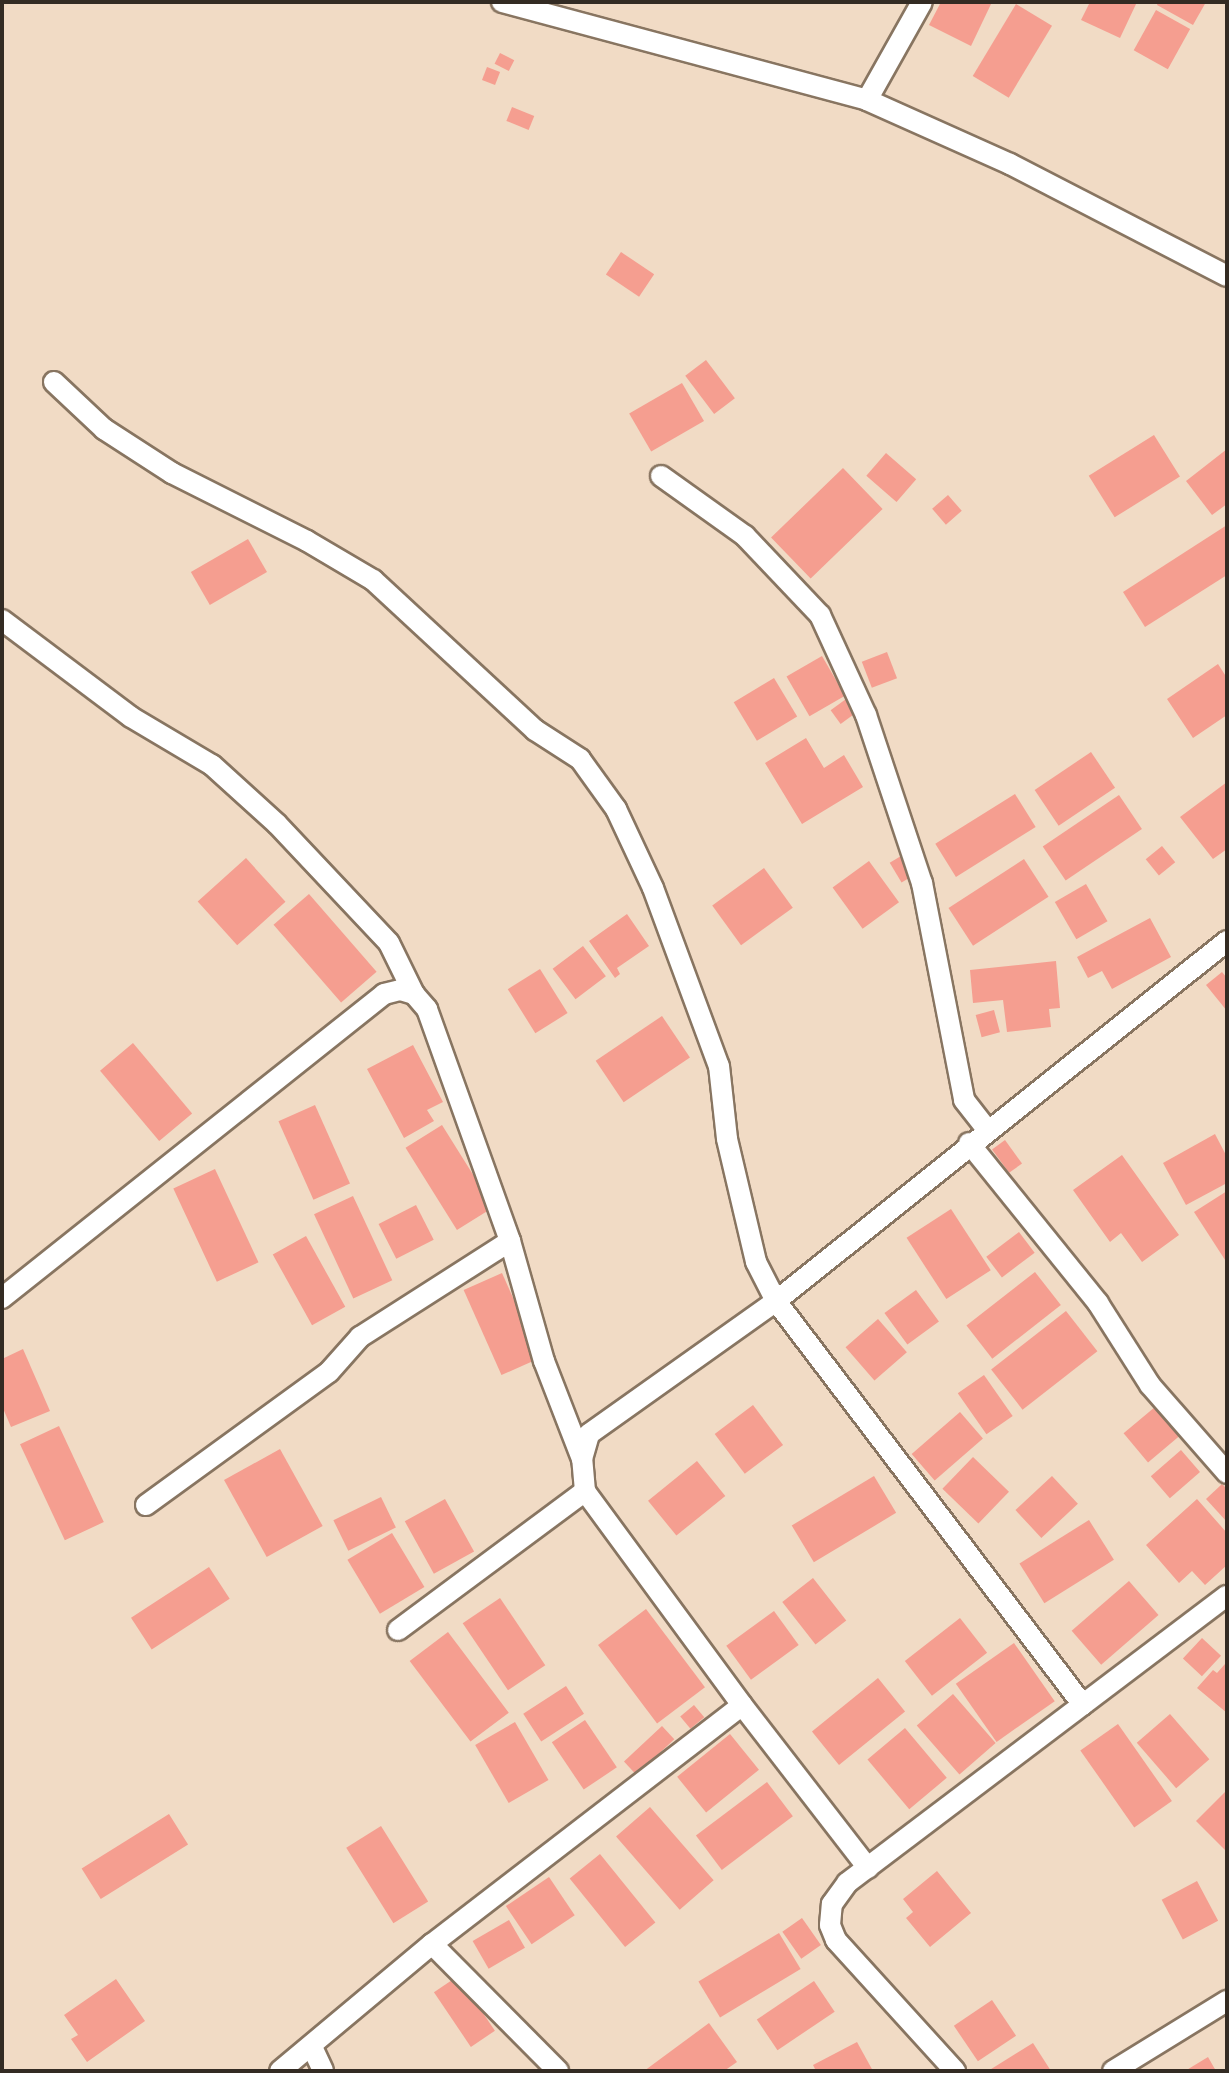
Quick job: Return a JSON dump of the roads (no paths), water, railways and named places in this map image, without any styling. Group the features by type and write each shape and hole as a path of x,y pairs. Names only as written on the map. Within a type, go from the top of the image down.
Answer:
{"street":[{"path":"502,2 867,100 1010,164 1227,276"},
{"path":"867,100 922,2"},
{"path":"54,382 104,429 172,473 307,541 373,580 535,730 580,759 616,809 653,888 719,1066 727,1139 756,1262 776,1301 1083,1705"},
{"path":"661,476 745,536 820,615 866,715 922,883 964,1100 987,1129"},
{"path":"2,620 131,717 212,765 277,824 389,943 414,994 427,1009 510,1241 544,1361 582,1459 585,1491 742,1705 868,1868"},
{"path":"582,1459 589,1434 776,1301 969,1143 1227,941"},
{"path":"5,1289 384,994 400,990 414,994"},
{"path":"969,1143 1098,1303 1150,1385 1227,1473"},
{"path":"146,1505 329,1372 360,1337 510,1241"},
{"path":"398,1630 585,1491"},
{"path":"955,2071 836,1940 830,1925 832,1904 847,1883 1227,1596"},
{"path":"280,2071 432,1944 742,1705"},
{"path":"432,1944 558,2071"},
{"path":"1113,2071 1227,2001"},
{"path":"312,2047 323,2071"}]}
